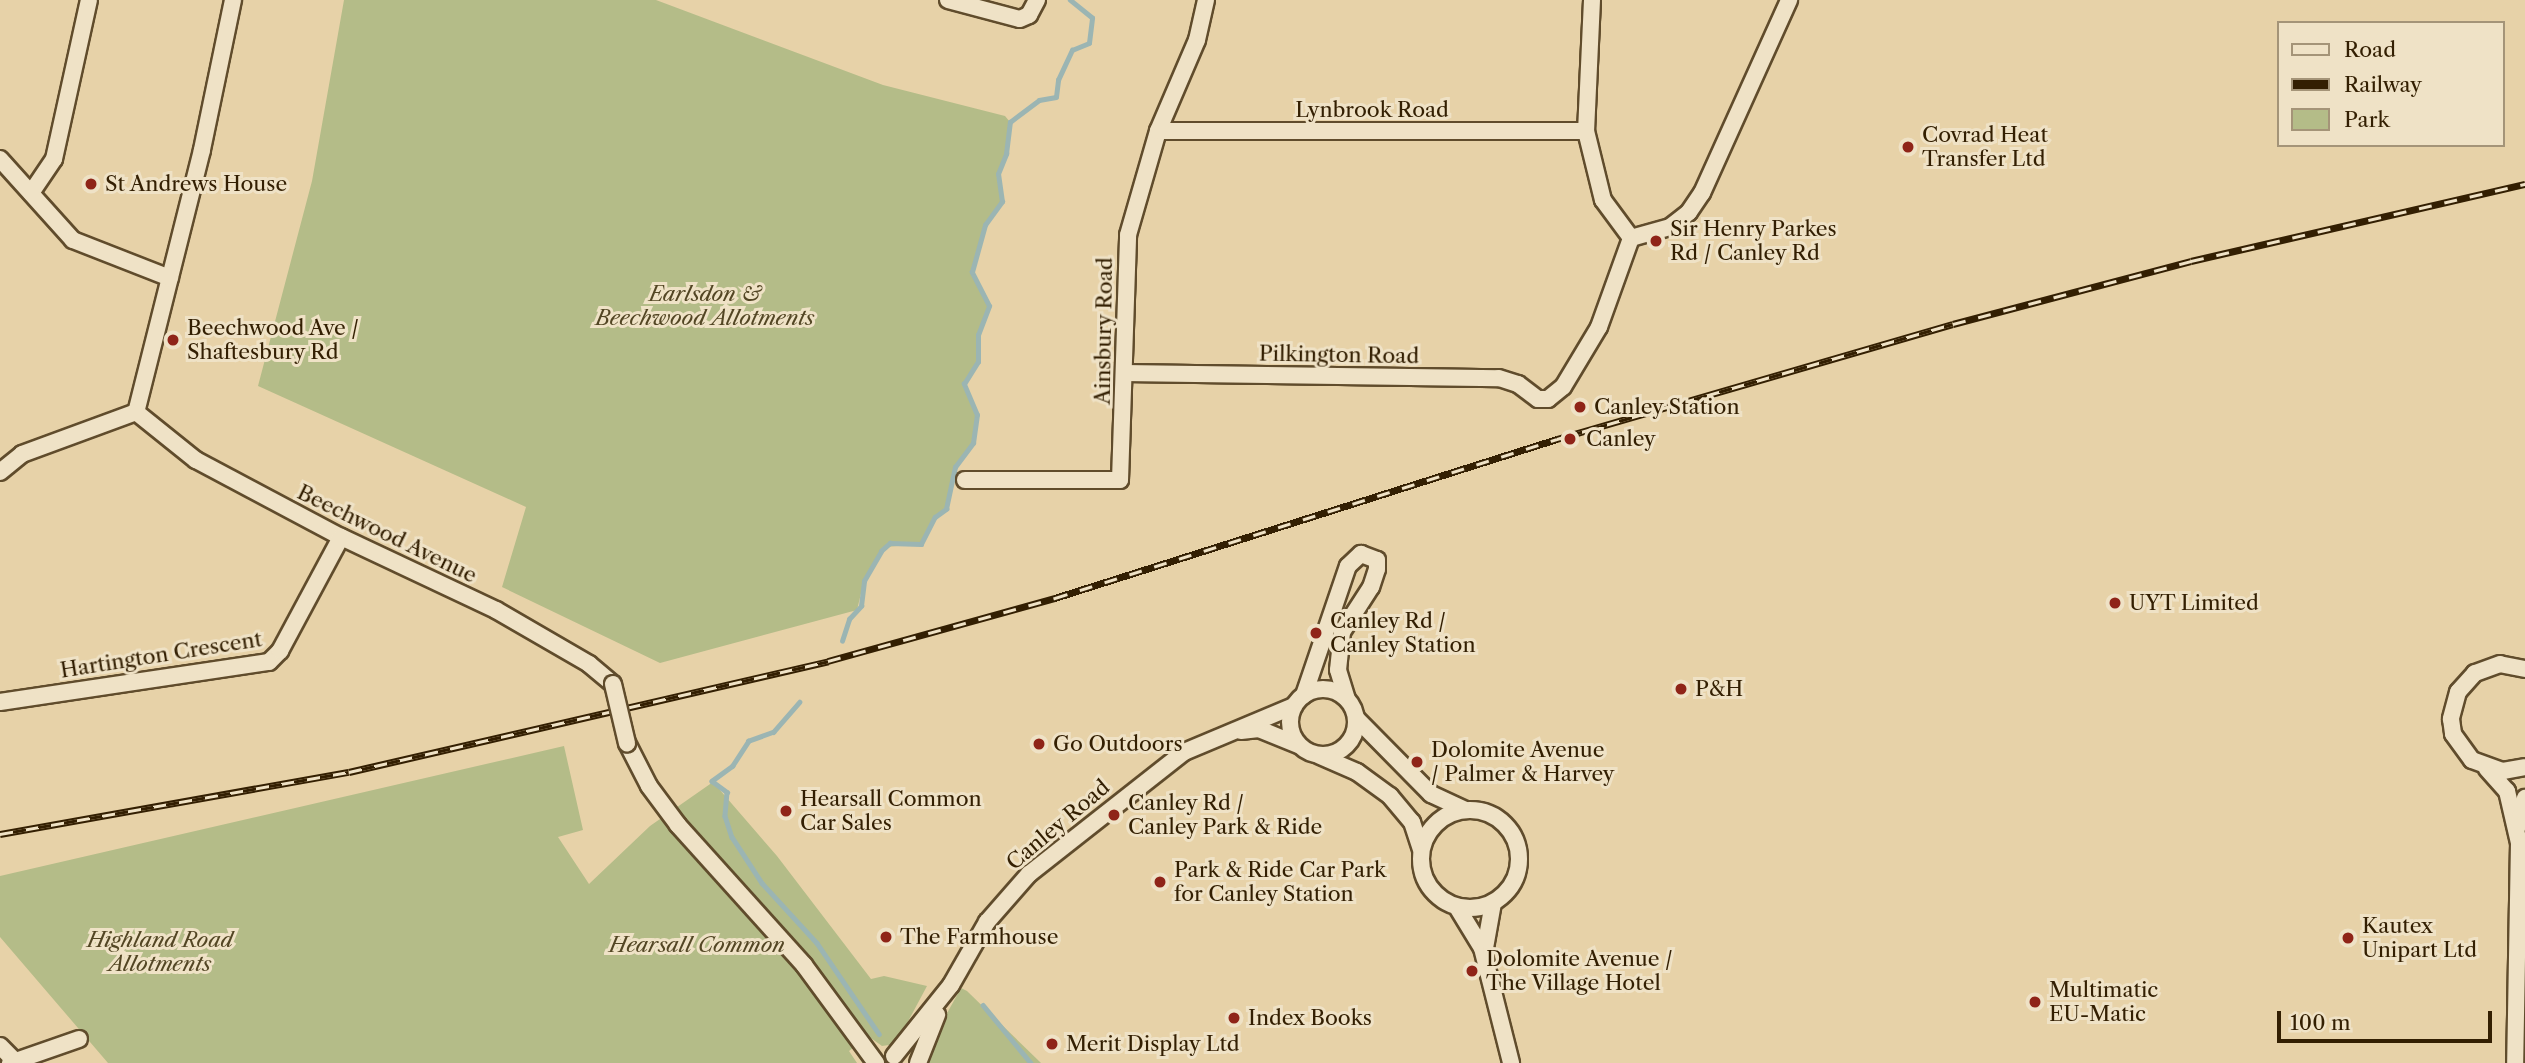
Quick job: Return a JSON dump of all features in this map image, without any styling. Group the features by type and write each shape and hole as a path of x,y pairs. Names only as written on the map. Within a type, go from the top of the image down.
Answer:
{"street":[{"path":"31,193 54,159 89,0"},
{"path":"0,472 22,454 136,412 170,278 233,0"},
{"path":"948,0 1020,19 1030,15 1037,0"},
{"name":"Ainsbury Road","path":"965,480 1120,480 1128,235 1158,131 1197,40 1206,0"},
{"path":"1592,0 1586,131 1603,200 1631,238 1670,227 1689,212 1702,193 1789,0"},
{"name":"Lynbrook Road","path":"1158,131 1586,131"},
{"path":"0,159 73,240 170,278"},
{"name":"Pilkington Road","path":"1124,373 1499,378 1518,384 1538,399 1548,399 1563,387 1604,318 1631,238"},
{"name":"Beechwood Avenue","path":"136,412 196,460 341,537 496,610 589,664 613,684 626,743 649,786 678,825 804,965 856,1037 890,1061"},
{"name":"Hartington Crescent","path":"0,702 269,662 280,651 341,537"},
{"path":"1486,968 1485,931 1493,903 1516,877 1518,849 1511,831 1496,817 1441,801 1415,780 1356,718 1338,670 1342,632 1371,587 1377,569 1377,560 1361,554 1348,566 1290,730 1298,745 1357,772 1390,796 1412,822 1421,849 1427,884 1439,898 1457,907 1476,932 1511,1063"},
{"path":"2518,829 2507,791 2487,769 2460,748 2454,734 2452,705 2465,681 2486,667 2500,664 2525,669"},
{"path":"1299,700 1322,689 1347,699"},
{"name":"Canley Road","path":"918,1063 951,985 987,922 1029,874 1167,763 1226,732 1299,700"},
{"path":"1317,755 1333,754 1347,746 1356,718"},
{"name":"Canley Road","path":"1226,732 1259,729 1298,745"},
{"path":"2487,769 2525,767"},
{"path":"2515,1063 2518,829 2525,798"},
{"path":"1421,849 1440,820 1466,810"},
{"path":"1457,907 1493,903"},
{"name":"Canley Road","path":"890,1061 951,985"},
{"path":"0,1046 12,1062 79,1039"}],"green space":[{"name":"Earlsdon & Beechwood Allotments","path":"344,0 656,0 883,85 1005,116 1010,122 1006,154 998,174 1002,202 985,225 973,272 989,306 978,335 978,362 963,384 977,415 973,443 955,467 946,509 935,517 921,544 885,547 864,581 857,610 660,663 502,587 526,507 258,386 312,181"},
{"path":"564,746 583,830 558,837 589,884 650,826 713,782 777,856 871,979 884,976 927,986 896,1044 882,1046 868,1036 849,1051 857,1063 108,1063 0,937 0,876"},
{"path":"961,988 1041,1063 928,1063 936,1033"}],"waterway":[{"path":"842,641 849,619 861,606 864,581 881,551 890,543 921,544 935,517 946,509 955,467 973,443 977,415 964,384 978,362 978,335 989,306 972,272 985,225 1002,202 998,174 1006,154 1010,122 1039,100 1056,97 1058,80 1072,50 1089,43 1092,18 1070,0"},
{"path":"800,702 774,732 749,741 733,766 712,781 727,792 725,816 732,837 762,883 817,943 879,1034"},
{"path":"983,1005 1031,1063"}],"railway":[{"path":"0,834 349,772 828,661 1055,598 1557,439 1953,324 2191,261 2525,184"}],"place":[{"name":"Covrad Heat Transfer Ltd","path":"1908,147"},
{"name":"St Andrews House","path":"91,184"},
{"name":"Sir Henry Parkes Rd / Canley Rd","path":"1656,241"},
{"name":"Beechwood Ave / Shaftesbury Rd","path":"173,340"},
{"name":"Canley Station","path":"1580,407"},
{"name":"Canley","path":"1570,439"},
{"name":"UYT Limited","path":"2115,603"},
{"name":"Canley Rd / Canley Station","path":"1316,633"},
{"name":"P&H","path":"1681,689"},
{"name":"Go Outdoors","path":"1039,744"},
{"name":"Dolomite Avenue / Palmer & Harvey","path":"1417,762"},
{"name":"Hearsall Common Car Sales","path":"786,811"},
{"name":"Canley Rd / Canley Park & Ride","path":"1114,815"},
{"name":"Park & Ride Car Park for Canley Station","path":"1160,882"},
{"name":"The Farmhouse","path":"886,937"},
{"name":"Kautex Unipart Ltd","path":"2348,938"},
{"name":"Dolomite Avenue / The Village Hotel","path":"1472,971"},
{"name":"Multimatic EU-Matic","path":"2035,1002"},
{"name":"Index Books","path":"1234,1018"},
{"name":"Merit Display Ltd","path":"1052,1044"}],"park label":[{"name":"Hearsall Common","path":"697,945"},
{"name":"Highland Road Allotments","path":"160,952"}]}
